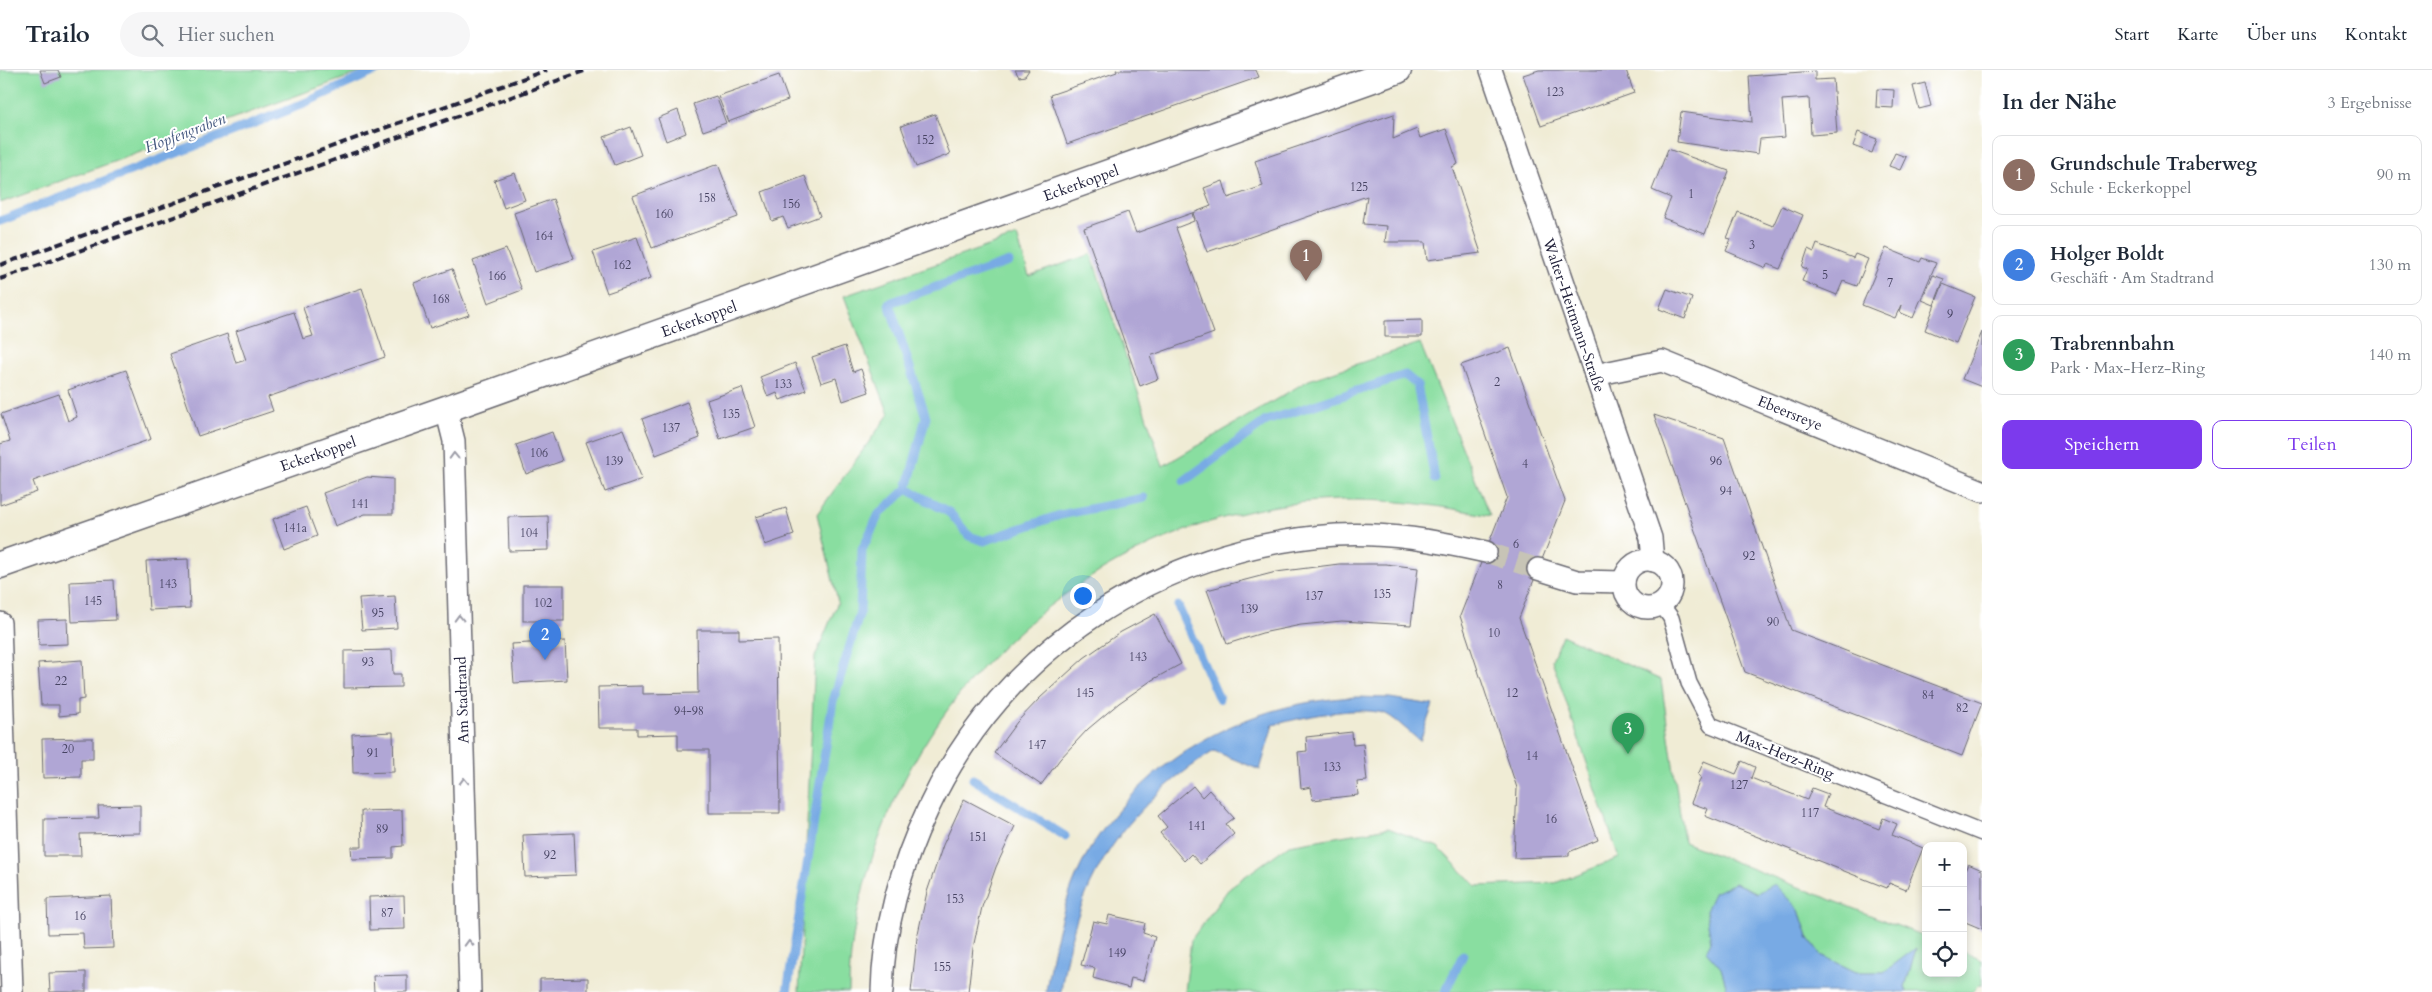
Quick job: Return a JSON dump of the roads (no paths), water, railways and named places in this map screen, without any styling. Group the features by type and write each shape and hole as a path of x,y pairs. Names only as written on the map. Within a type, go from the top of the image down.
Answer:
{"street":[{"name":"Eckerkoppel","path":"0,565 446,409 1398,70"},
{"name":"Walter-Heitmann-Straße","path":"1491,70 1650,538 1653,561"},
{"name":"Ebeersreye","path":"1595,375 1662,361 1982,491"},
{"name":"Am Stadtrand","path":"446,409 454,441 470,992"},
{"path":"882,992 888,934 899,884 916,834 938,788 964,744 994,704 1028,668 1066,636 1106,607 1149,584 1194,564 1260,546 1338,535 1388,536 1438,541 1486,552"},
{"path":"1653,561 1663,566 1671,578 1669,596 1661,604 1650,608 1636,605 1627,596 1624,582 1629,570 1635,565 1653,561"},
{"path":"1538,569 1576,581 1624,582"},
{"name":"Max-Herz-Ring","path":"1661,604 1670,618 1690,683 1711,725 1982,833"},
{"path":"0,623 12,992"}],"water":[{"path":"1357,697 1390,698 1433,705 1420,741 1397,721 1383,713 1357,711 1313,716 1273,725 1260,770 1214,751 1181,774 1153,798 1128,825 1108,853 1091,883 1078,916 1068,953 1061,992 1046,992 1057,934 1069,894 1085,857 1119,809 1147,781 1176,757 1209,737 1243,721 1280,709 1318,701"},
{"path":"1735,883 1757,893 1774,884 1799,910 1808,937 1821,955 1856,972 1884,972 1916,948 1905,987 1907,992 1728,992 1721,968 1706,951 1711,942 1706,911 1714,893"}],"waterway":[{"name":"Hopfengraben","path":"0,221 291,109 378,70"},
{"path":"787,992 833,701 860,612 862,550 879,514 907,489 926,417 889,303 1009,262"},
{"path":"1184,481 1266,421 1405,375 1417,385 1435,479"},
{"path":"907,489 950,513 969,536 984,541 1060,515 1144,498"},
{"path":"1178,606 1219,699"},
{"path":"973,779 1065,836"},
{"path":"1445,992 1463,955"}],"tunnel":[{"path":"1486,552 1538,569"}],"railway":[{"path":"0,265 547,70"},
{"path":"0,279 587,70"}],"place":[{"name":"Grundschule Traberweg","path":"1306,281"},
{"name":"Holger Boldt","path":"545,660"},
{"name":"Trabrennbahn","path":"1628,754"}]}
